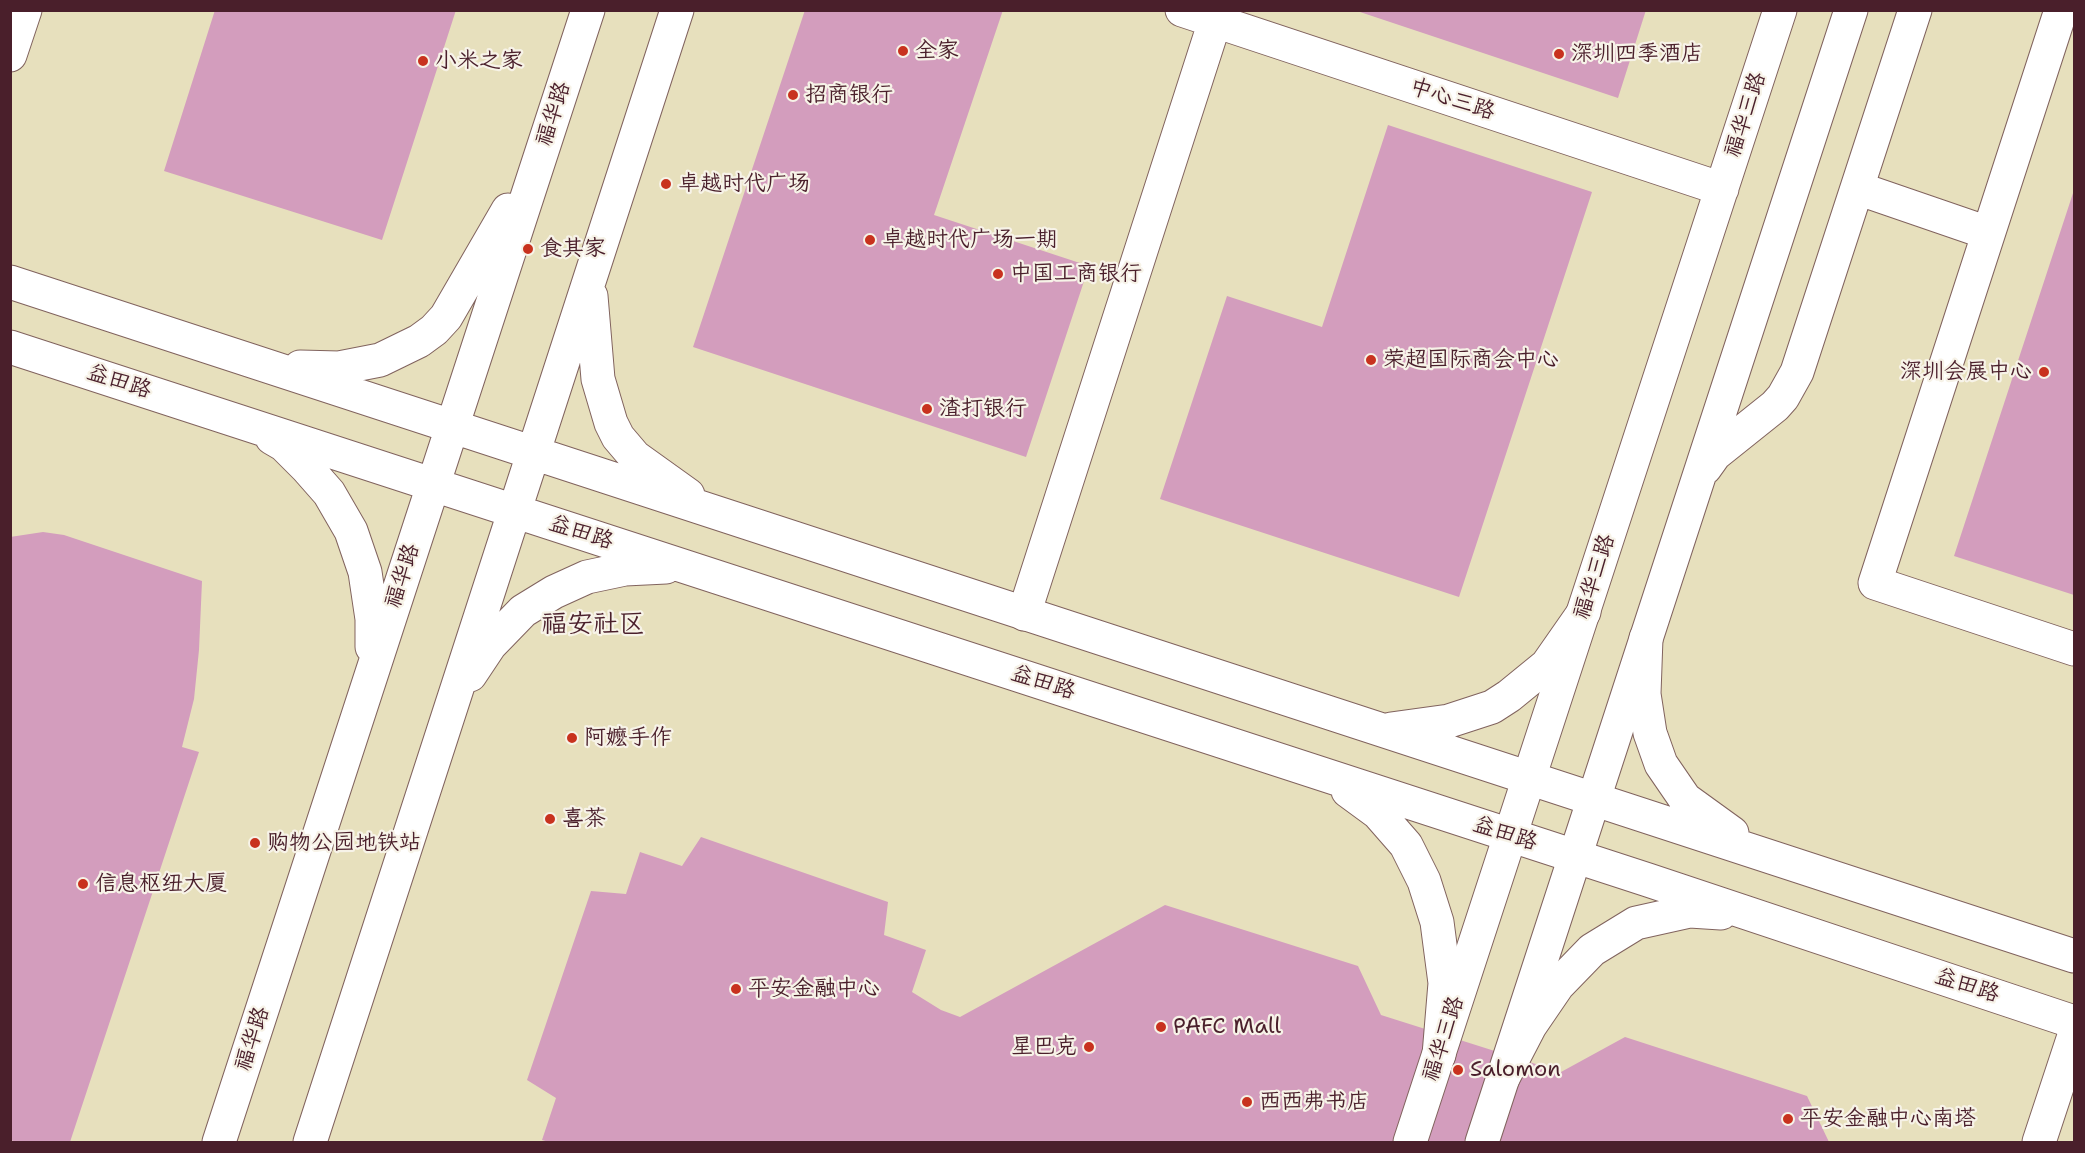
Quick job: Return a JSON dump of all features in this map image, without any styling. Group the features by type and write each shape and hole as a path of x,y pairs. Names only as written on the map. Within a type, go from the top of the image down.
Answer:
{"main road":[{"path":"10,55 25,10"},
{"name":"福华路","path":"219,1143 588,10"},
{"path":"310,1143 677,10"},
{"name":"中心三路","path":"1182,10 1722,189"},
{"name":"福华三路","path":"1410,1143 1780,10"},
{"path":"1482,1143 1851,10"},
{"path":"1697,483 1716,454 1775,406 1797,372 1915,10"},
{"path":"2061,10 1875,583 2074,649"},
{"path":"1024,614 1215,21"},
{"path":"267,367 358,366 398,353 434,330 446,318 542,151"},
{"path":"1857,188 1988,233"},
{"path":"589,279 598,379 605,410 618,437 635,457 714,513"},
{"path":"10,282 2074,956"},
{"name":"益田路","path":"10,347 1754,915 2074,1022"},
{"path":"256,427 284,445 307,468 329,493 351,531 365,572 369,596 372,619 372,671"},
{"path":"445,722 466,681 490,645 523,612 554,592 587,577 625,569 659,566 696,570"},
{"path":"1384,730 1449,721 1492,707 1547,665 1584,612"},
{"path":"1646,638 1644,693 1650,733 1661,764 1685,799 1725,829 1778,859"},
{"path":"1327,776 1378,813 1406,845 1424,881 1437,922 1445,984 1439,1055"},
{"path":"1503,1078 1541,1009 1558,985 1592,950 1636,923 1690,911 1754,915"},
{"path":"2039,1143 2074,1036"}],"building":[{"path":"215,10 456,10 382,240 164,171"},
{"name":"卓越时代广场一期","path":"805,10 1003,10 934,215 1089,266 1026,457 693,347"},
{"name":"深圳四季酒店","path":"1354,10 1646,10 1618,98"},
{"name":"荣超国际商会中心","path":"1388,125 1592,192 1459,597 1160,499 1227,296 1322,327"},
{"name":"深圳会展中心","path":"2074,190 2074,595 1954,556"},
{"name":"信息枢纽大厦","path":"43,532 64,535 202,581 194,699 182,747 199,752 70,1142 10,1140 10,537"},
{"path":"701,837 888,902 884,935 926,950 912,992 941,1010 960,1017 1165,905 1358,966 1381,1015 1561,1072 1625,1037 1807,1096 1829,1142 549,1142 542,1140 556,1098 527,1080 591,891 626,894 640,852 682,866"}],"place":[{"name":"全家","path":"903,51"},
{"name":"深圳四季酒店","path":"1559,54"},
{"name":"小米之家","path":"423,61"},
{"name":"招商银行","path":"793,95"},
{"name":"卓越时代广场","path":"666,184"},
{"name":"卓越时代广场一期","path":"870,240"},
{"name":"食其家","path":"528,249"},
{"name":"中国工商银行","path":"998,274"},
{"name":"荣超国际商会中心","path":"1371,360"},
{"name":"深圳会展中心","path":"2044,372"},
{"name":"渣打银行","path":"927,409"},
{"name":"阿嬷手作","path":"572,738"},
{"name":"喜茶","path":"550,819"},
{"name":"购物公园地铁站","path":"255,843"},
{"name":"信息枢纽大厦","path":"83,884"},
{"name":"平安金融中心","path":"736,989"},
{"name":"PAFC Mall","path":"1161,1027"},
{"name":"星巴克","path":"1089,1047"},
{"name":"Salomon","path":"1458,1070"},
{"name":"西西弗书店","path":"1247,1102"},
{"name":"平安金融中心南塔","path":"1788,1119"}],"district":[{"name":"福安社区","path":"593,625"}]}
